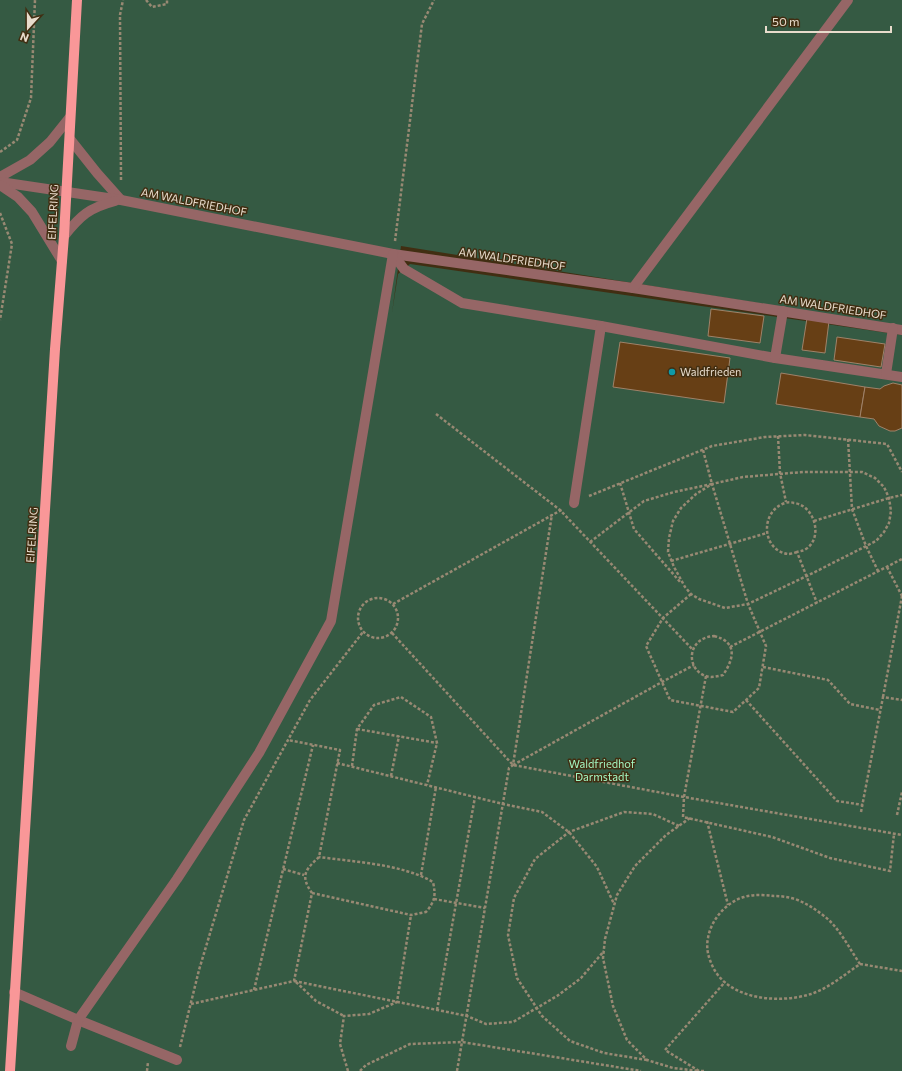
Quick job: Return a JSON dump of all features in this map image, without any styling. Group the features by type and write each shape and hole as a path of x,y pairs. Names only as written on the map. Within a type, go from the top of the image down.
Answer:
{"main road":[{"name":"EIFELRING","path":"10,1071 55,349 64,236 77,0"}],"street":[{"path":"633,288 848,0"},
{"path":"0,177 30,160 50,142 70,116"},
{"path":"70,139 121,200"},
{"name":"AM WALDFRIEDHOF","path":"0,182 121,200 393,254 633,288 897,329"},
{"path":"0,185 18,197 32,212 62,261"},
{"name":"AM WALDFRIEDHOF","path":"64,236 76,221 95,207 121,200"},
{"path":"393,254 404,269 462,303 601,326 775,358 902,377"},
{"path":"71,1046 78,1020 177,879 259,753 331,621 393,254"},
{"path":"775,358 783,311"},
{"path":"574,504 601,326"},
{"path":"886,374 897,329"},
{"path":"14,992 78,1020 177,1060"}],"path":[{"path":"0,152 17,140 31,98 35,0"},
{"path":"121,200 120,15 123,0"},
{"path":"146,0 152,7 167,4 168,0"},
{"path":"393,254 422,24 434,0"},
{"path":"0,213 12,244 0,320"},
{"path":"436,414 560,510 693,650"},
{"path":"393,604 560,510 620,483 712,446 765,437 805,435 887,444 902,472"},
{"path":"778,436 780,473 786,502"},
{"path":"848,439 852,509 866,546 878,571"},
{"path":"691,594 662,618 646,646 670,700 733,712 759,688 766,646 748,604 702,450"},
{"path":"590,542 630,512 644,500 743,477 780,473 862,472 875,478 884,487 889,498 891,511 889,523 876,541 806,577 748,604 725,608 699,599 691,594 634,528 630,512 620,483"},
{"path":"685,588 668,552 673,521 681,508 696,494 712,484"},
{"path":"814,520 902,495"},
{"path":"786,502 801,503 811,512 814,520 814,538 806,549 788,554 775,548 769,540 766,529 768,518 775,507 786,502"},
{"path":"513,765 552,514"},
{"path":"671,561 767,534"},
{"path":"797,552 816,603"},
{"path":"730,647 902,559"},
{"path":"861,812 902,596 887,567"},
{"path":"375,598 388,600 393,604 396,610 398,622 392,633 381,638 368,636 363,632 360,627 358,614 360,608 364,604 375,598"},
{"path":"177,1060 200,970 244,820 310,700 363,632"},
{"path":"392,633 513,765 684,797 902,835"},
{"path":"714,636 720,638 730,647 732,660 730,666 723,675 710,677 706,676 697,670 694,665 692,660 693,650 696,644 707,637 714,636"},
{"path":"457,1071 509,768 694,665"},
{"path":"763,667 828,680 850,704 880,710"},
{"path":"706,676 684,797 683,817 707,821 772,837 830,858 890,871 894,834"},
{"path":"352,766 357,729 374,704 401,697 431,717 437,743 427,785"},
{"path":"883,697 902,700"},
{"path":"746,700 837,801 862,805"},
{"path":"357,729 437,743"},
{"path":"391,776 399,736"},
{"path":"288,740 340,750 319,857 304,875 306,884 312,893 411,915 426,912 433,903 435,892 433,882 421,875 379,865 319,857"},
{"path":"254,990 312,745"},
{"path":"337,763 503,804 542,812 569,832 596,867 614,904"},
{"path":"421,875 436,787"},
{"path":"897,815 902,792"},
{"path":"437,1010 475,797"},
{"path":"679,826 653,814 624,812 569,832 535,859 514,898 508,935 517,978 542,1016 570,1041 604,1053 647,1060 673,1068 704,1071"},
{"path":"647,1060 627,1040 613,1006 603,958 605,939 617,895 635,866 666,835 690,818"},
{"path":"707,821 728,905"},
{"path":"283,869 304,875"},
{"path":"294,981 312,893"},
{"path":"860,964 830,922 808,904 785,896 764,895 744,897 728,905 720,912 712,926 708,938 708,955 715,972 725,982 741,991 759,996 779,999 811,994 829,986 860,964 902,971"},
{"path":"434,899 485,908"},
{"path":"397,1002 411,915"},
{"path":"191,1004 294,981 466,1016 486,1024 513,1022 557,996 581,978 604,952"},
{"path":"294,981 316,1001 344,1016 369,1014 397,1002"},
{"path":"699,1071 665,1050 725,982"},
{"path":"344,1016 340,1044 348,1071"},
{"path":"360,1071 366,1065 410,1044 462,1042 641,1071"}],"green space":[{"name":"Waldfriedhof Darmstadt","path":"0,0 902,0 902,326 401,246 392,313 398,274 410,264 902,335 902,1071 0,1071"}],"building":[{"path":"711,309 764,316 760,343 708,336"},
{"path":"807,318 829,321 825,353 802,350"},
{"path":"837,337 885,344 881,367 834,360"},
{"name":"Waldfrieden","path":"620,342 730,358 724,403 613,387"},
{"path":"781,373 865,387 860,417 776,404"},
{"path":"893,383 902,385 902,428 895,431 890,431 879,426 874,419 860,417 865,387 880,389"}],"place":[{"name":"Waldfrieden","path":"672,372"}]}
